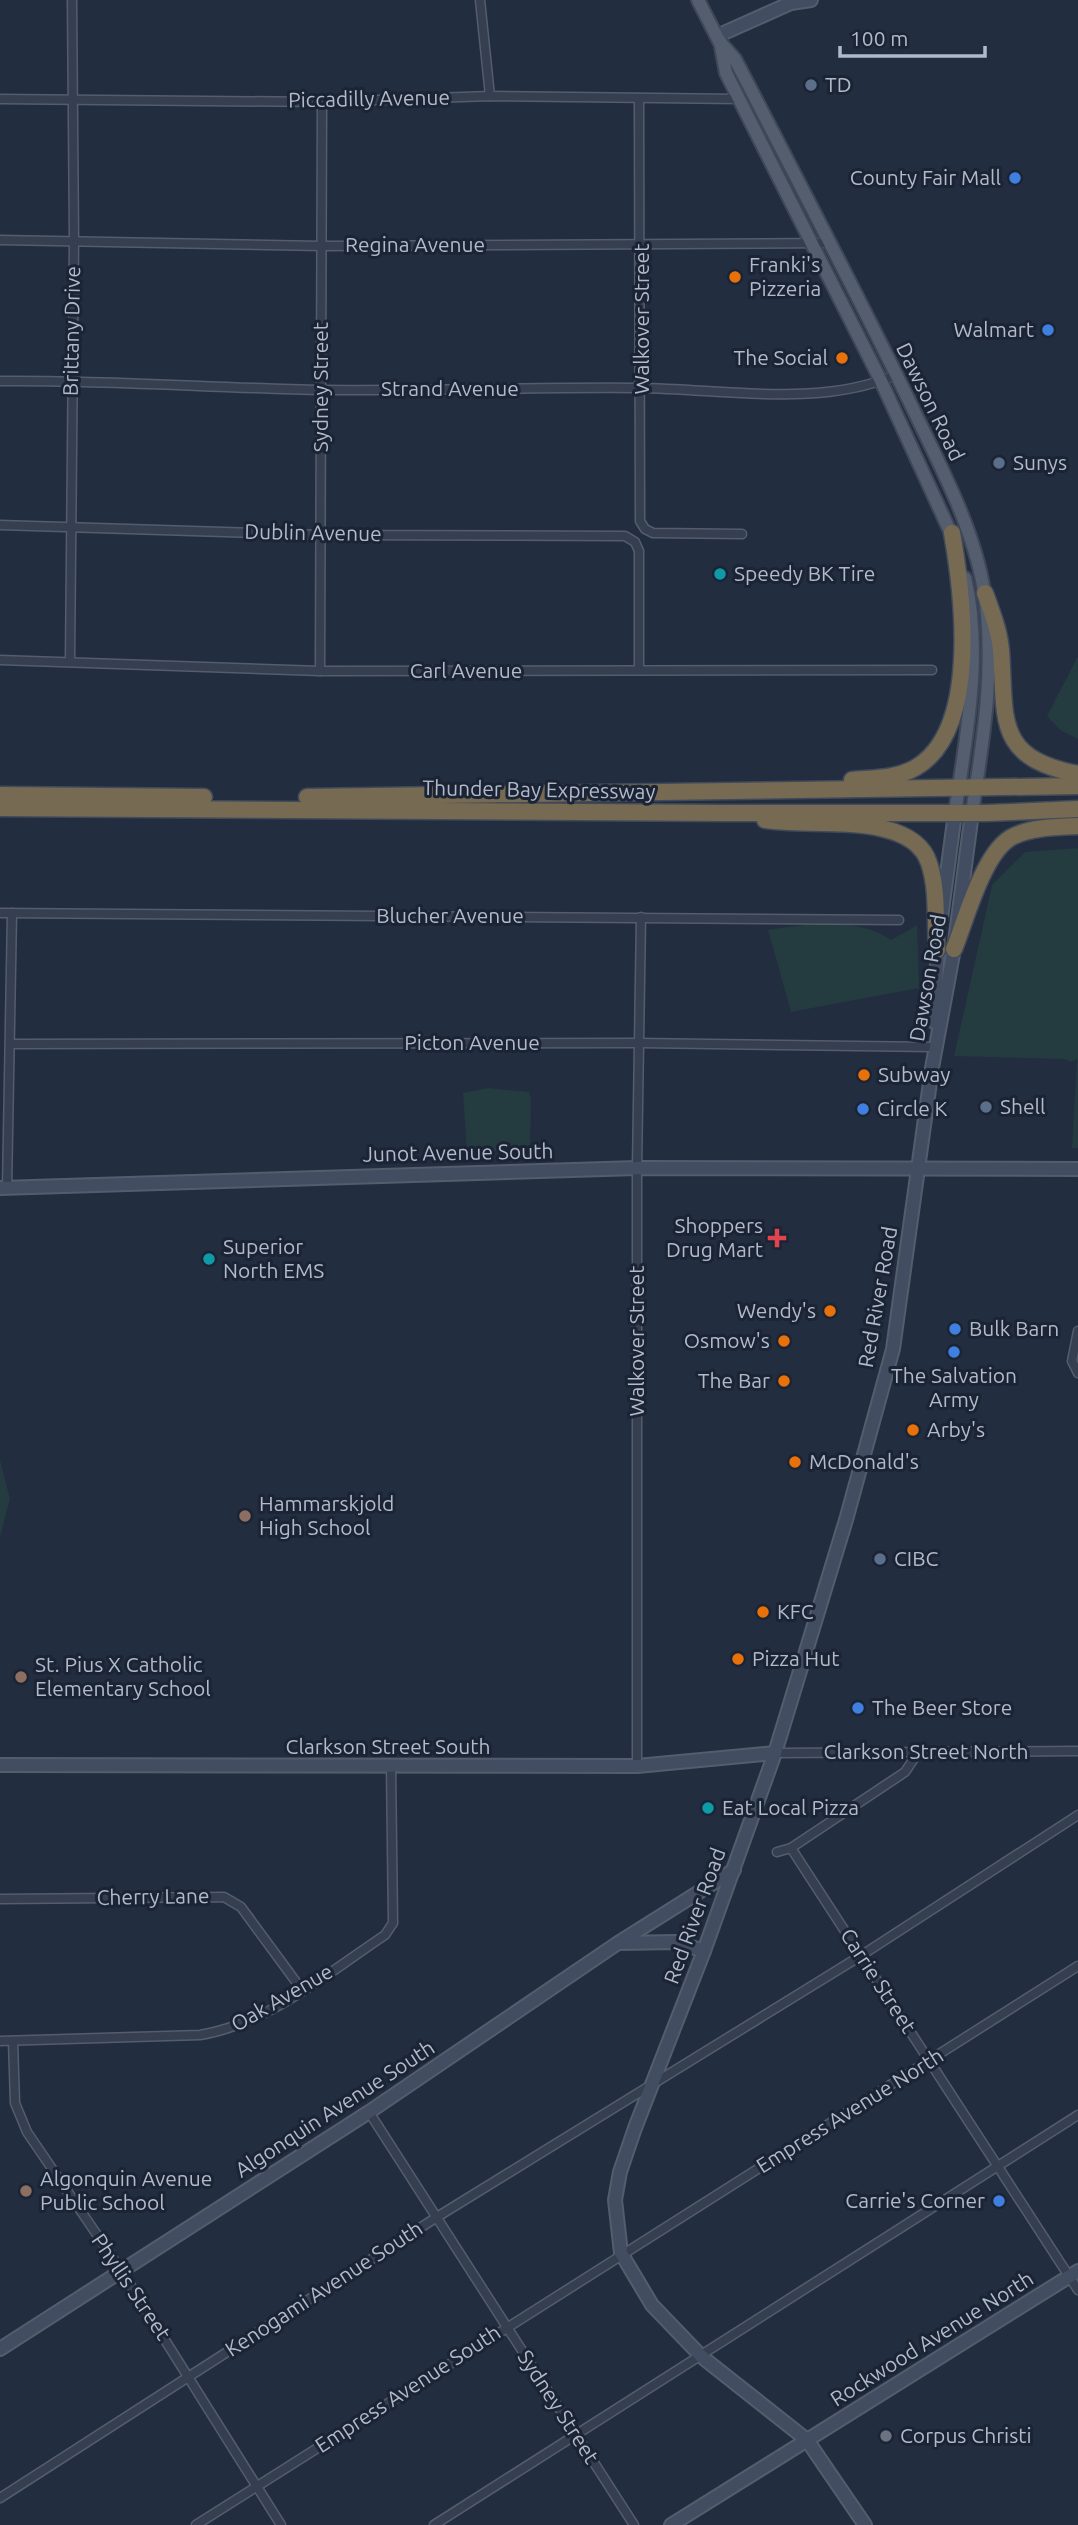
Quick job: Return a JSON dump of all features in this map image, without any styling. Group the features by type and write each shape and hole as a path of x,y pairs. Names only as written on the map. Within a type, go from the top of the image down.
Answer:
{"highway":[{"path":"734,790 895,777 921,764 943,742 954,711 964,638 962,592 952,533"},
{"path":"985,593 998,627 1004,720 1017,744 1031,757 1055,770 1078,774"},
{"name":"Thunder Bay Expressway","path":"0,795 318,797 1078,786"},
{"name":"Thunder Bay Expressway","path":"0,808 724,813 972,813 1078,809"},
{"path":"724,813 786,824 877,827 906,837 917,844 931,868 946,949"},
{"path":"946,949 989,862 1006,839 1030,831 1078,826"}],"main road":[{"name":"Dawson Road","path":"698,0 718,39 735,59 896,375 945,477 974,552 985,593 989,665 976,789 946,949 932,1068"},
{"path":"718,39 791,3 811,0"},
{"name":"Dawson Road","path":"718,39 726,73 881,381 952,533 968,592 971,622 968,716 955,813 946,949 932,1068"},
{"name":"Red River Road","path":"865,2525 807,2440 702,2357 652,2305 621,2253 615,2200 620,2172 734,1870 775,1753 846,1520 893,1349 932,1068"},
{"name":"Junot Avenue South","path":"4,1189 637,1168 1078,1168"},
{"name":"Clarkson Street South","path":"0,1765 637,1766 775,1753"},
{"name":"Algonquin Avenue South","path":"0,2349 369,2112 618,1943 734,1870"},
{"path":"618,1943 676,1942 704,1951"},
{"name":"Rockwood Avenue North","path":"671,2525 1074,2274"}],"street":[{"name":"Brittany Drive","path":"70,661 74,240 72,0"},
{"path":"480,0 490,96"},
{"name":"Piccadilly Avenue","path":"0,99 322,102 490,96 739,99"},
{"name":"Walkover Street","path":"639,98 642,243 640,521 645,530 653,533 742,534"},
{"name":"Sydney Street","path":"320,671 322,102"},
{"name":"Regina Avenue","path":"0,240 322,246 829,243"},
{"name":"Strand Avenue","path":"0,382 72,380 322,390 642,388 816,393 855,390 896,375"},
{"name":"Dublin Avenue","path":"0,525 70,524 320,535 625,536 635,542 639,551 639,669"},
{"name":"Carl Avenue","path":"0,660 320,671 932,670"},
{"name":"Blucher Avenue","path":"0,913 899,919"},
{"path":"4,1189 11,1044 12,913"},
{"name":"Walkover Street","path":"637,1766 637,1168 640,917"},
{"name":"Picton Avenue","path":"11,1044 639,1043 933,1047"},
{"path":"1078,1331 1072,1361 1078,1373"},
{"path":"777,1852 791,1848 905,1772 919,1751"},
{"name":"Clarkson Street North","path":"775,1753 1078,1751"},
{"name":"Oak Avenue","path":"0,2041 188,2036 223,2032 241,2026 302,1990 385,1936 393,1923 391,1766"},
{"name":"Kenogami Avenue South","path":"0,2498 436,2217 862,1955 1078,1815"},
{"name":"Carrie Street","path":"791,1848 929,2062 1074,2274 1078,2290"},
{"name":"Cherry Lane","path":"0,1899 223,1897 241,1907 302,1990"},
{"name":"Empress Avenue North","path":"621,2253 1078,1966"},
{"name":"Phyllis Street","path":"13,2041 15,2103 27,2132 189,2375 281,2525"},
{"name":"Sydney Street","path":"369,2112 634,2525"},
{"path":"433,2525 702,2357 1078,2115"},
{"name":"Empress Avenue South","path":"196,2525 621,2253"}],"green space":[{"path":"1078,656 1078,739 1060,730 1047,716"},
{"path":"1078,848 1078,1148 1072,1148 1077,1059 1071,1062 1065,1059 954,1056 992,885 1025,852"},
{"path":"815,924 848,925 864,928 891,940 917,925 919,988 791,1012 768,930"},
{"path":"488,1088 529,1092 530,1151 467,1151 463,1093"},
{"path":"0,1460 10,1499 0,1537"}],"place":[{"name":"TD","path":"811,85"},
{"name":"County Fair Mall","path":"1015,178"},
{"name":"Franki's Pizzeria","path":"735,277"},
{"name":"Walmart","path":"1048,330"},
{"name":"The Social","path":"842,358"},
{"name":"Sunys","path":"999,463"},
{"name":"Speedy BK Tire","path":"720,574"},
{"name":"Subway","path":"864,1075"},
{"name":"Shell","path":"986,1107"},
{"name":"Circle K","path":"863,1109"},
{"name":"Shoppers Drug Mart","path":"777,1238"},
{"name":"Superior North EMS","path":"209,1259"},
{"name":"Wendy's","path":"830,1311"},
{"name":"Bulk Barn","path":"955,1329"},
{"name":"Osmow's","path":"784,1341"},
{"name":"The Salvation Army","path":"954,1352"},
{"name":"The Bar","path":"784,1381"},
{"name":"Arby's","path":"913,1430"},
{"name":"McDonald's","path":"795,1462"},
{"name":"Hammarskjold High School","path":"245,1516"},
{"name":"CIBC","path":"880,1559"},
{"name":"KFC","path":"763,1612"},
{"name":"Pizza Hut","path":"738,1659"},
{"name":"St. Pius X Catholic Elementary School","path":"21,1677"},
{"name":"The Beer Store","path":"858,1708"},
{"name":"Eat Local Pizza","path":"708,1808"},
{"name":"Algonquin Avenue Public School","path":"26,2191"},
{"name":"Carrie's Corner","path":"999,2201"},
{"name":"Corpus Christi","path":"886,2436"}]}
